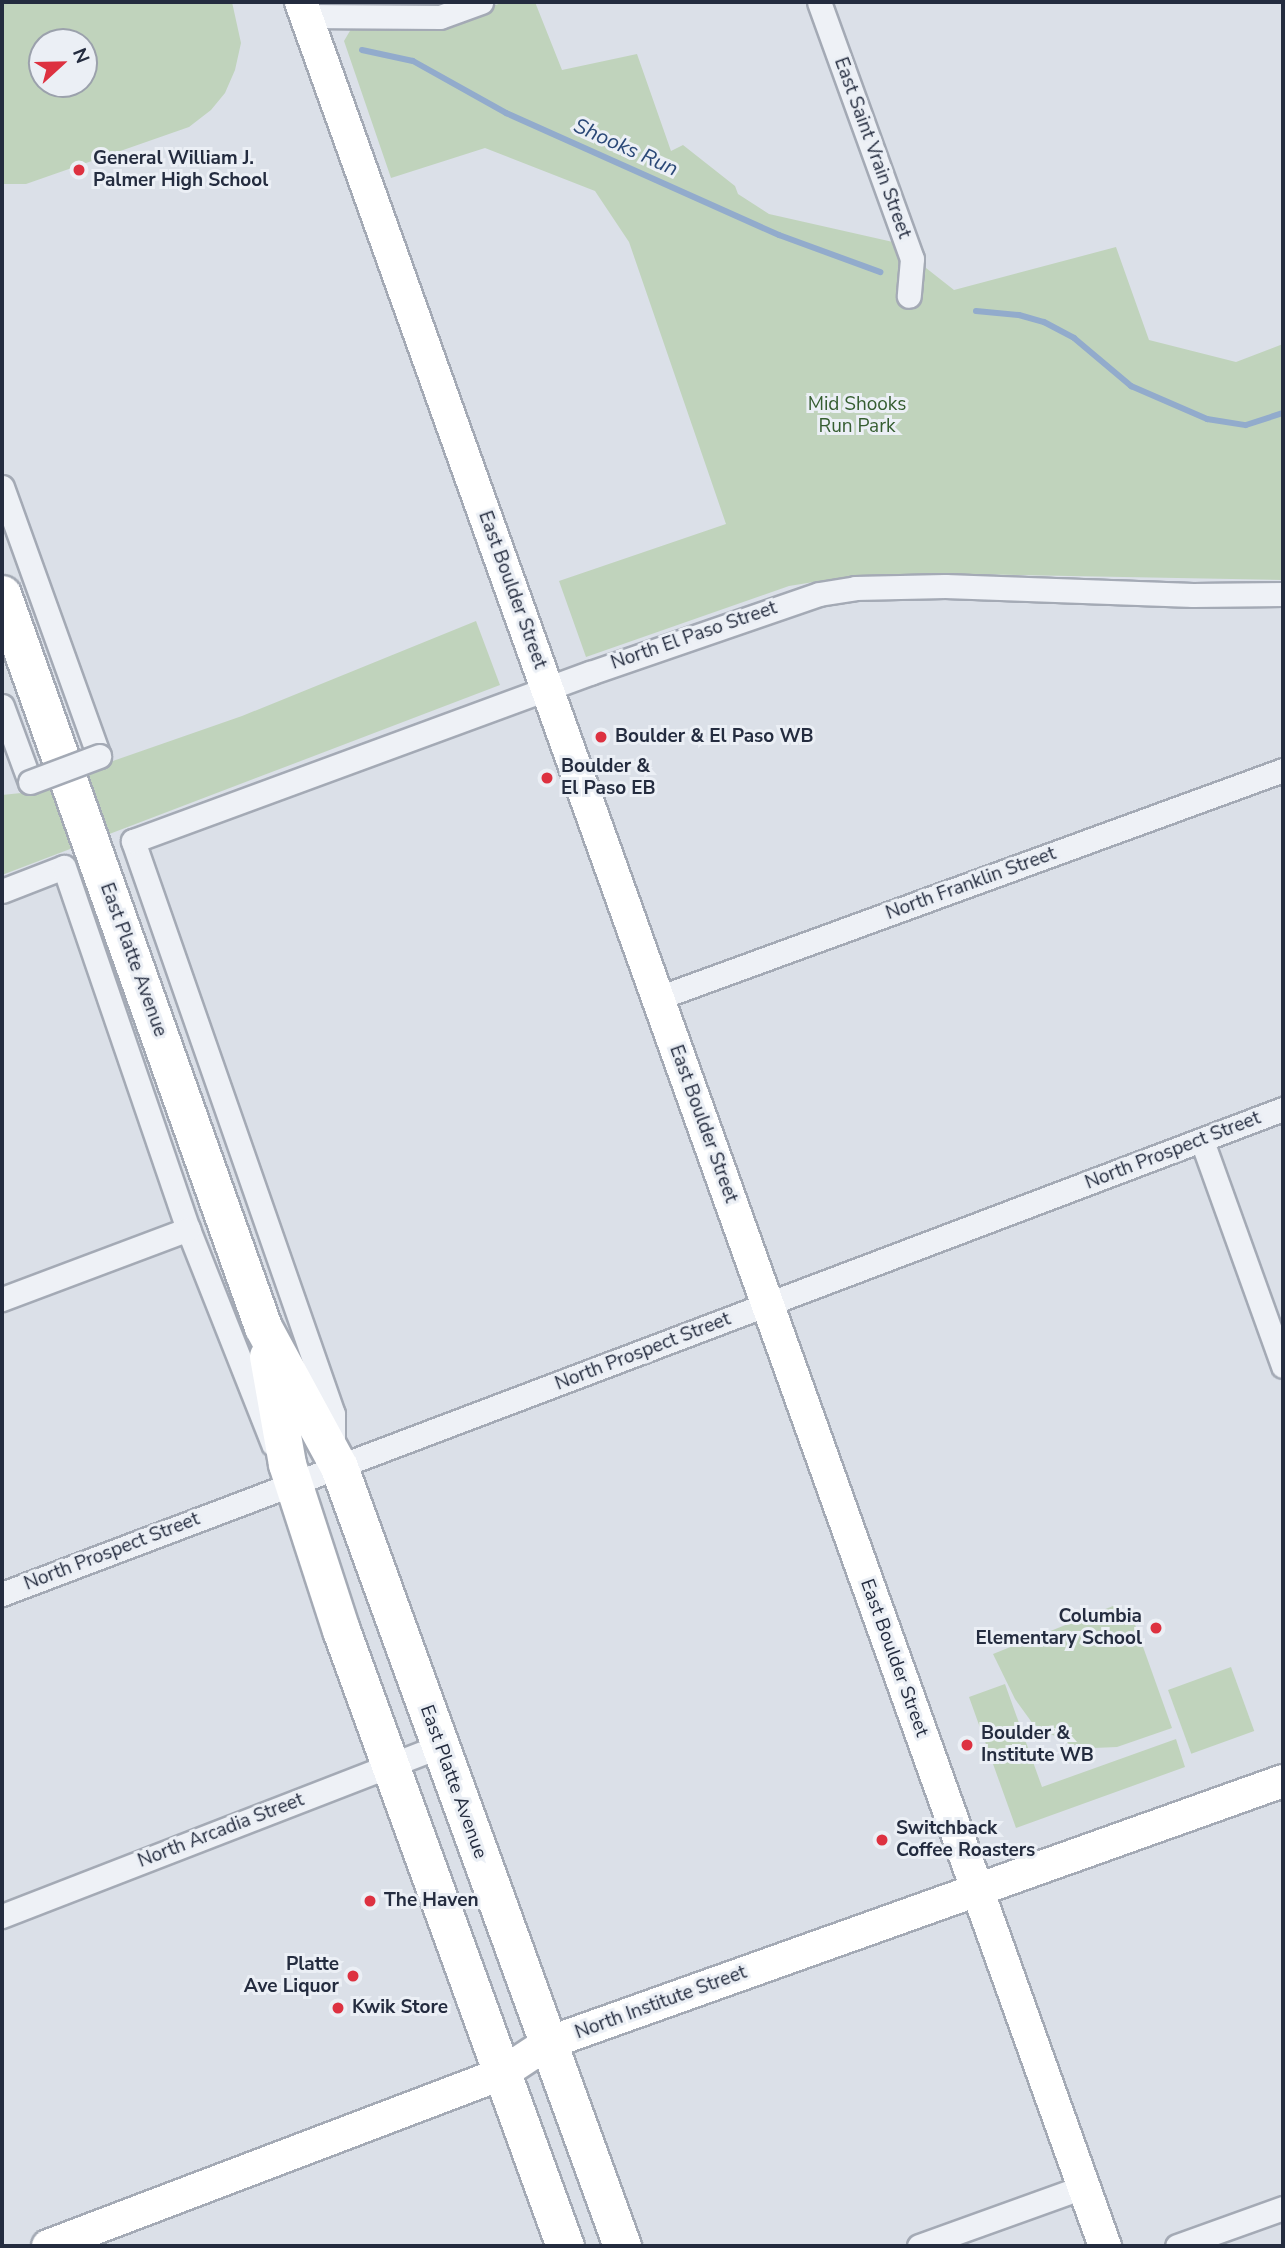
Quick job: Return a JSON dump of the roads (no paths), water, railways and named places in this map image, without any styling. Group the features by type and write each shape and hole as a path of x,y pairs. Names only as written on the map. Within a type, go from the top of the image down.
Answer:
{"main road":[{"name":"East Platte Avenue","path":"2,594 263,1327 290,1475 341,1630 565,2246"},
{"name":"East Platte Avenue","path":"263,1327 336,1459 622,2246"}],"street":[{"path":"304,9 440,17 481,2"},
{"name":"East Saint Vrain Street","path":"819,2 912,259 909,296"},
{"name":"East Boulder Street","path":"304,9 1105,2246"},
{"path":"2,487 99,756 30,782 2,706"},
{"name":"North El Paso Street","path":"336,1459 333,1414 133,841 731,622 819,594 855,588 945,586 1194,595 1283,594"},
{"name":"North Franklin Street","path":"658,998 1283,770"},
{"path":"2,891 64,867 188,1229 268,1437 290,1475"},
{"name":"North Prospect Street","path":"2,1594 290,1475 767,1303 1283,1109"},
{"path":"1202,1141 1283,1366"},
{"path":"2,1298 188,1229"},
{"name":"North Arcadia Street","path":"2,1916 441,1746"},
{"name":"North Institute Street","path":"48,2246 501,2074 548,2043 1283,1781"},
{"path":"919,2246 1083,2187"},
{"path":"1177,2246 1283,2208"}],"waterway":[{"name":"Shooks Run","path":"362,50 413,61 506,113 779,235 880,272"},
{"name":"Shooks Run","path":"976,311 1019,315 1044,322 1074,338 1131,386 1207,419 1246,425 1283,413"}],"place":[{"name":"General William J. Palmer High School","path":"79,170"},
{"name":"Boulder & El Paso WB","path":"601,737"},
{"name":"Boulder & El Paso EB","path":"547,778"},
{"name":"Columbia Elementary School","path":"1156,1628"},
{"name":"Boulder & Institute WB","path":"967,1745"},
{"name":"Switchback Coffee Roasters","path":"882,1840"},
{"name":"The Haven","path":"370,1901"},
{"name":"Platte Ave Liquor","path":"353,1976"},
{"name":"Kwik Store","path":"338,2008"}],"park label":[{"name":"Mid Shooks Run Park","path":"857,416"}]}
